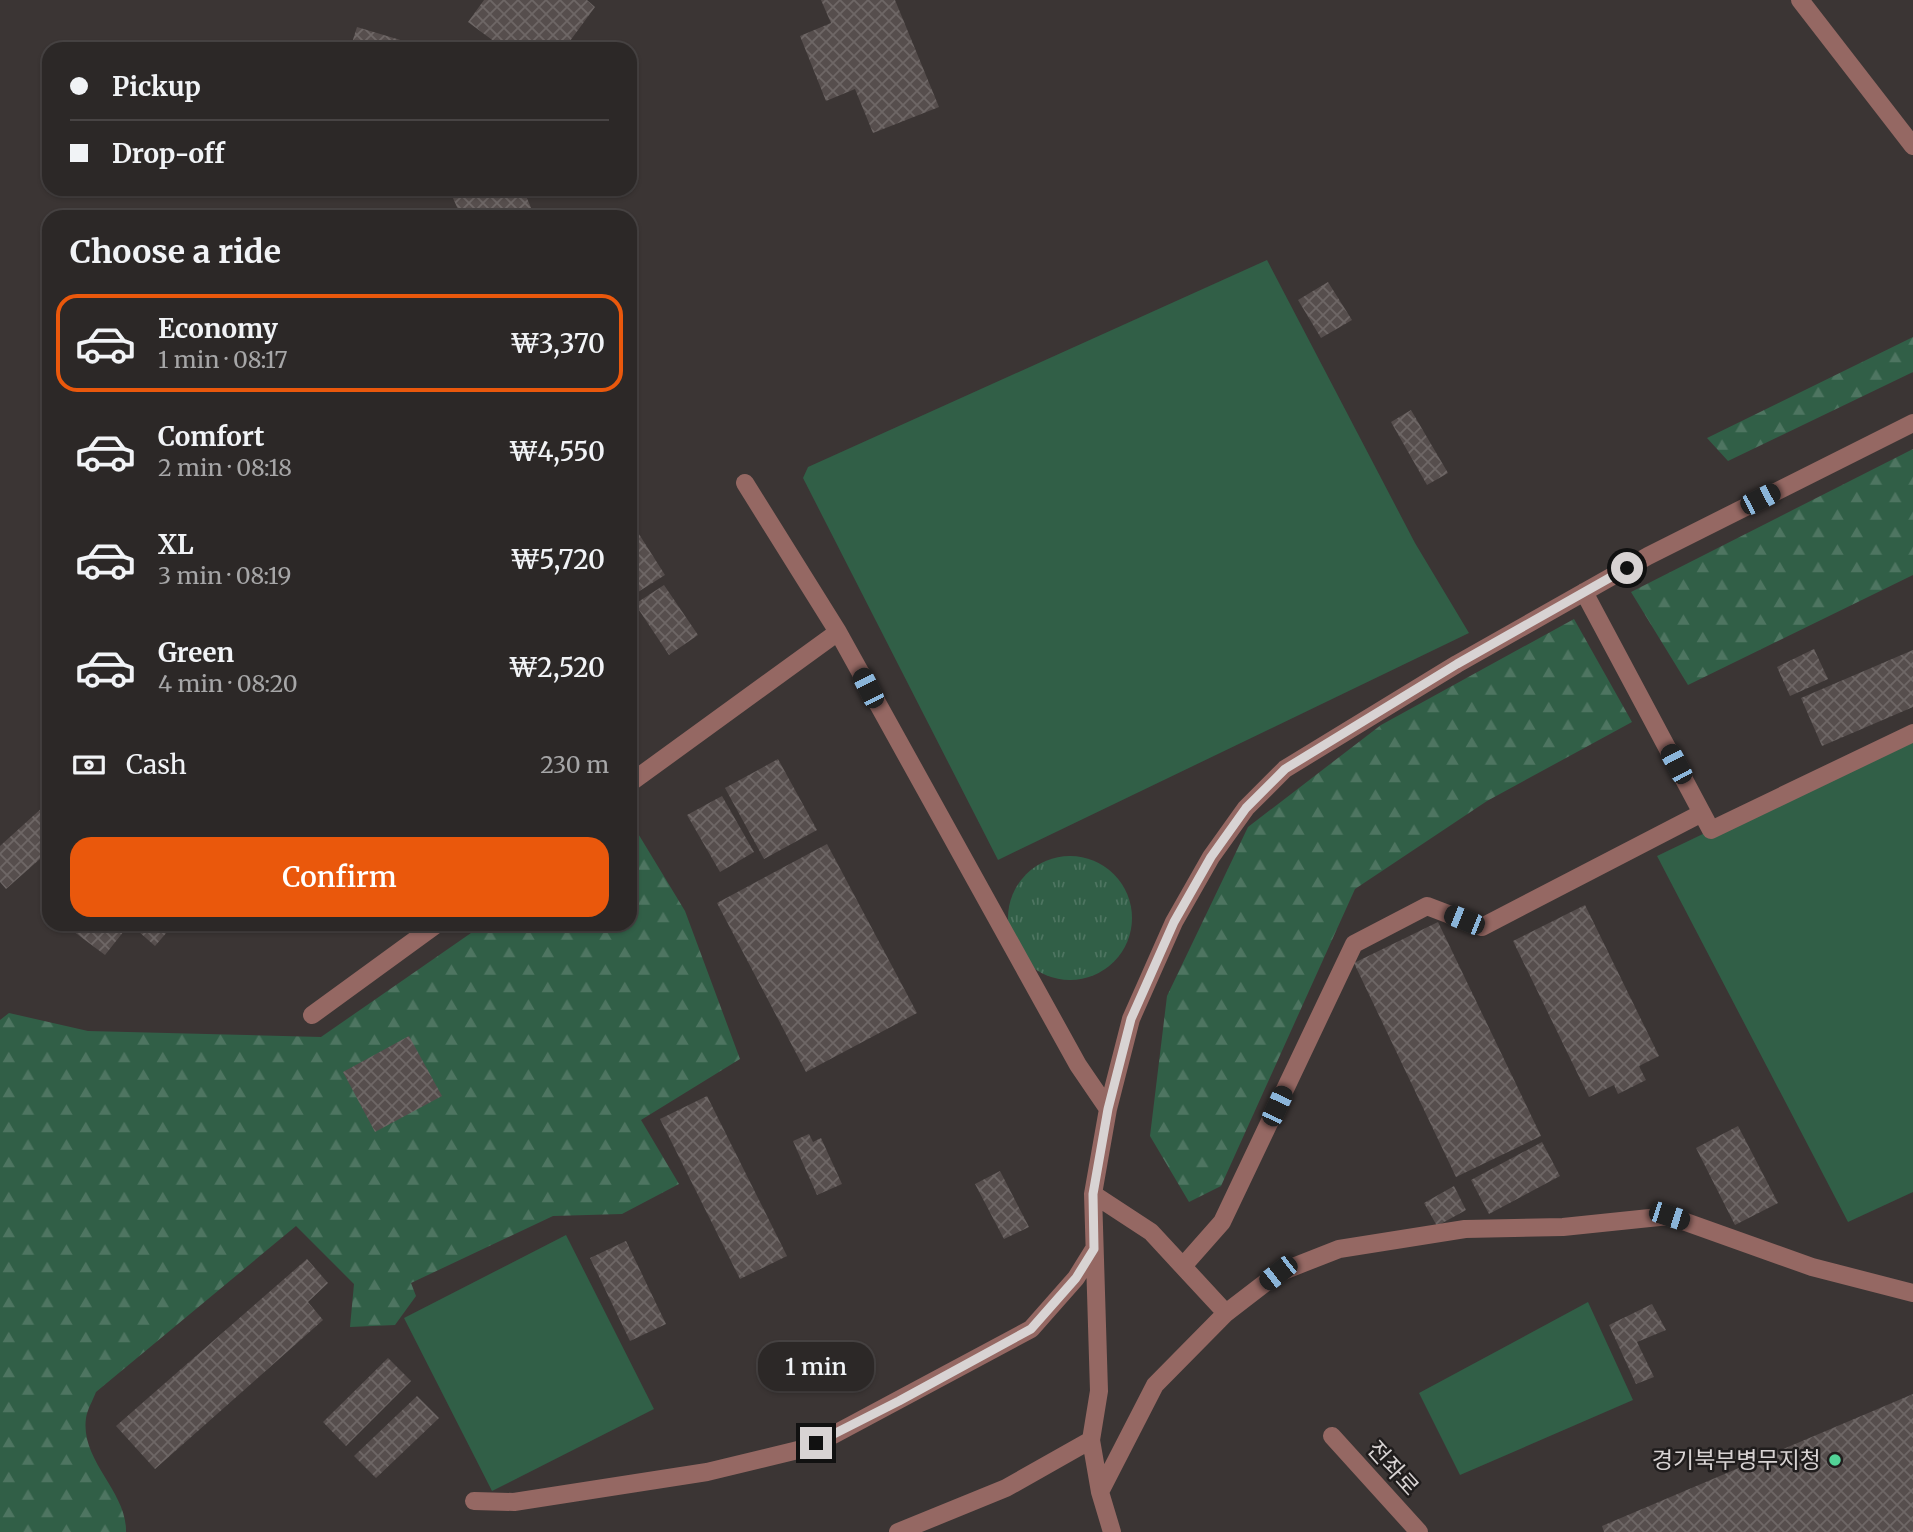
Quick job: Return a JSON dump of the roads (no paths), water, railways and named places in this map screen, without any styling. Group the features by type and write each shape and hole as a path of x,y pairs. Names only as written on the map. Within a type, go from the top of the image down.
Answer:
{"street":[{"path":"1800,0 1913,146"},
{"path":"1112,1532 1100,1492 1091,1440 1099,1391 1093,1194 1108,1109 1131,1019 1174,922 1211,857 1246,808 1285,769 1457,664 1660,550 1913,423"},
{"path":"744,483 838,632 1077,1065 1108,1109"},
{"path":"1584,592 1711,830 1913,733"},
{"path":"637,778 838,632"},
{"path":"1184,1265 1222,1222 1354,944 1427,906 1482,928 1702,813"},
{"path":"312,1015 427,931"},
{"path":"1093,1194 1151,1232 1226,1313"},
{"path":"1100,1492 1155,1385 1226,1313 1278,1273 1339,1249 1465,1229 1563,1227 1669,1216 1812,1267 1913,1293"},
{"path":"474,1501 514,1502 707,1472 760,1461 822,1440 1031,1329 1076,1278 1094,1249"},
{"name":"전좌로","path":"1332,1436 1419,1532"},
{"path":"898,1532 1006,1488 1091,1440"}],"place":[{"name":"경기북부병무지청","path":"1835,1460"}]}
